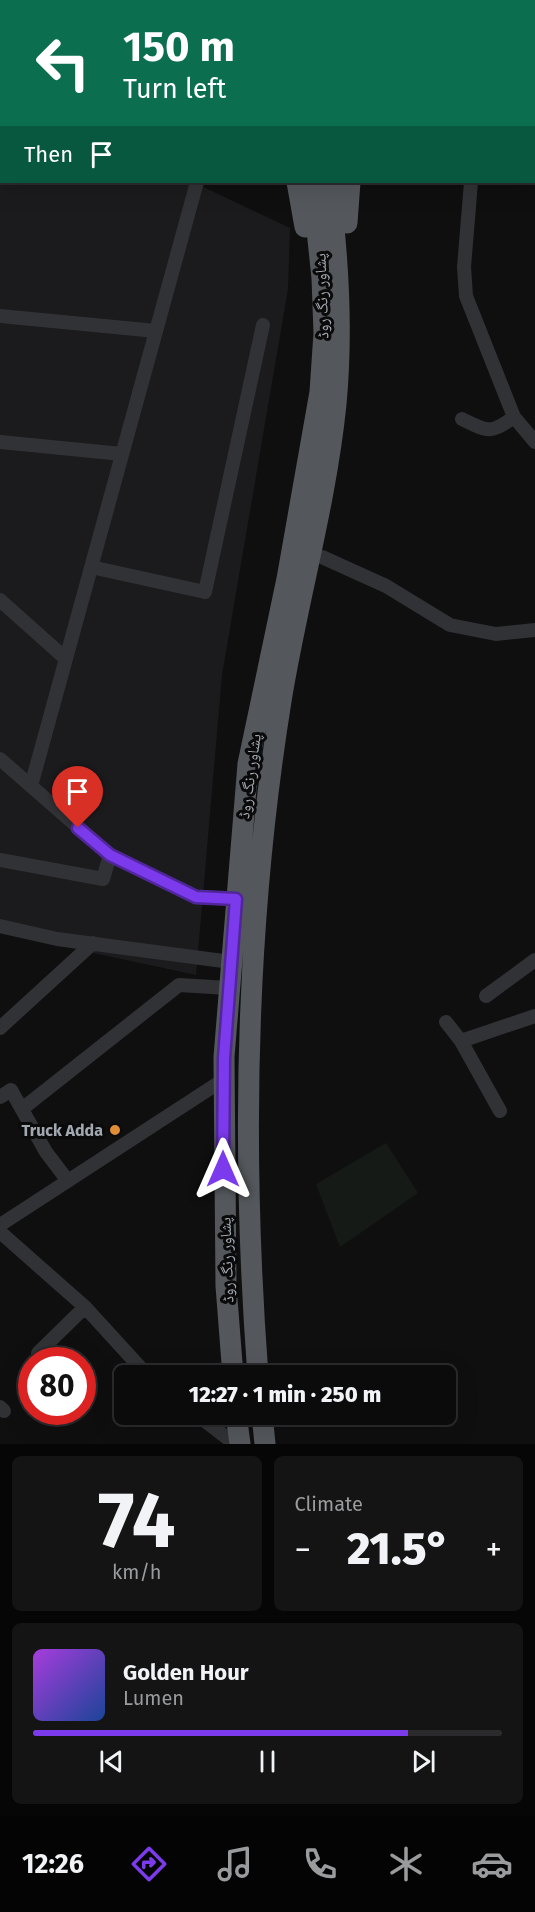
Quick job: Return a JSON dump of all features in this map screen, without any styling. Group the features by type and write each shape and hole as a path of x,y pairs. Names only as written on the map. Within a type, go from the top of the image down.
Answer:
{"highway":[{"name":"پشاور رنگ روڈ","path":"257,1365 247,1174 250,996 260,876 297,579 339,357 339,268 329,183"},
{"path":"300,184 308,239 311,344 301,445 283,551 297,579 322,557 349,403 352,285 342,183"},
{"path":"347,223 350,183"},
{"name":"پشاور رنگ روڈ","path":"300,184 322,278 324,333 320,392 320,454"},
{"name":"پشاور رنگ روڈ","path":"231,1365 226,1286 224,1080 236,899 248,764 297,579"},
{"path":"237,1425 240,1444"},
{"path":"263,1425 265,1444"}],"street":[{"path":"31,786 197,183"},
{"path":"471,183 464,267 466,296 514,417 535,442"},
{"path":"0,316 156,331"},
{"path":"91,567 205,592 263,326"},
{"path":"462,419 483,430 491,430 514,417"},
{"path":"0,442 122,454"},
{"path":"322,557 386,586 450,625 496,634 535,630"},
{"path":"0,600 66,659"},
{"path":"0,759 110,855 196,897 236,899"},
{"path":"0,860 103,879 110,855"},
{"path":"0,926 93,944 231,962"},
{"path":"0,1028 93,944"},
{"path":"486,996 535,960"},
{"path":"22,1109 179,985 229,988"},
{"path":"461,1041 535,1016"},
{"path":"446,1022 461,1041 500,1111"},
{"path":"0,1225 224,1080"},
{"path":"0,1097 11,1090 46,1152 68,1181"},
{"path":"0,1232 85,1307 137,1365"},
{"path":"44,1347 85,1307"},
{"path":"210,1425 235,1444"}],"shaded area":[{"path":"0,183 195,183 290,228 288,289 222,675 196,975 0,933"},
{"path":"386,1143 418,1193 340,1247 316,1184"}],"place":[{"name":"Truck Adda","path":"115,1130"}],"route":[{"path":"78,828 110,855 196,897 236,899 224,1058 223,1169"}]}
